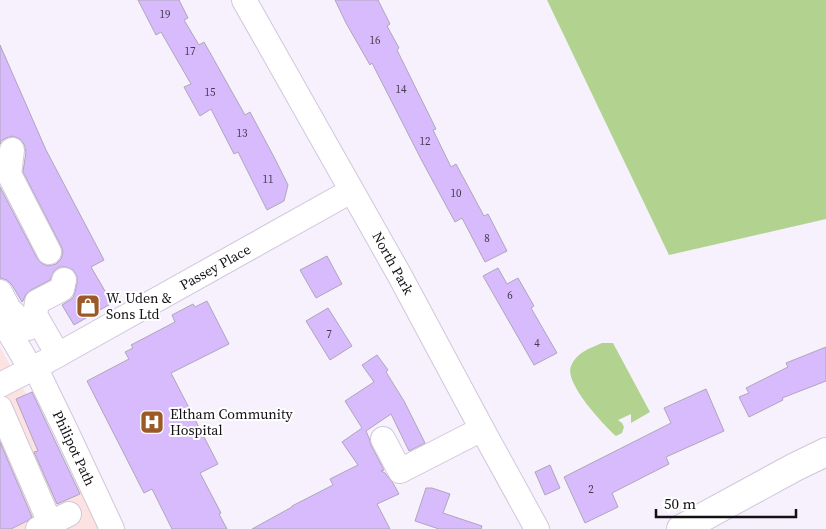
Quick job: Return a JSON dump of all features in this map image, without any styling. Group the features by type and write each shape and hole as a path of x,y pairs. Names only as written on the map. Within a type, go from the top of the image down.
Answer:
{"main road":[{"path":"681,529 826,452"}],"street":[{"name":"North Park","path":"244,0 400,276 537,529"},
{"path":"12,150 9,174 49,252"},
{"name":"Passey Place","path":"0,385 352,191"},
{"path":"43,363 35,315 38,302 62,289 64,280"},
{"path":"0,292 9,309 28,328"},
{"path":"24,301 25,320 43,363"},
{"path":"0,322 43,363"},
{"name":"Philipot Path","path":"43,363 67,433 112,529"},
{"path":"0,408 53,522"},
{"path":"384,439 400,471 482,429"}],"shaded area":[{"path":"0,347 101,529 0,529"}],"green space":[{"path":"547,0 826,0 826,219 669,255"},
{"path":"602,343 613,343 650,412 631,423 631,414 618,420 624,427 622,433 616,436 586,403 573,382 570,373 573,361 576,358"}],"building":[{"path":"138,0 179,0 188,18 184,20 199,45 204,42 245,115 250,112 274,157 288,185 284,201 267,210 238,152 234,154 211,109 200,116 184,87 191,84 161,32 156,35"},
{"path":"335,0 378,0 390,24 387,26 399,48 397,50 436,129 433,130 451,167 456,164 484,216 488,214 507,251 485,262 462,218 455,222 372,63 370,65"},
{"path":"0,45 46,150 104,260 91,267 112,303 74,325 62,305 73,298 75,292 77,276 73,270 59,267 54,271 50,280 31,290 26,294 22,302 12,285 7,280 0,278 0,187 41,263 48,266 56,264 61,259 63,252 23,172 26,152 24,144 20,139 13,136 1,141 0,144"},
{"path":"327,256 342,284 316,298 300,270"},
{"path":"498,268 507,284 518,278 534,306 531,308 557,353 534,365 483,276"},
{"name":"Eltham Community Hospital","path":"207,301 229,344 171,373 218,464 200,473 221,513 219,514 227,529 172,529 152,489 144,493 87,381 129,359 125,352 133,348 131,345 175,322 172,315 193,304 195,307"},
{"path":"328,308 352,346 330,360 306,321"},
{"path":"826,347 826,381 782,398 783,400 749,417 739,397 749,393 746,388 788,367 786,363"},
{"path":"377,355 388,370 386,372 404,401 425,443 409,451 391,414 366,431 384,470 381,471 393,483 399,494 377,504 390,529 252,529 333,485 330,479 358,465 342,442 362,428 345,401 374,382 362,365"},
{"path":"706,389 724,431 666,457 669,464 612,493 618,507 585,523 564,477 671,423 664,408"},
{"path":"32,392 80,494 57,504 34,452 38,451 16,399"},
{"path":"0,442 32,517 11,529 0,529"},
{"path":"550,465 560,488 545,495 535,472"},
{"path":"426,488 450,494 443,513 482,526 481,529 439,529 415,521"}],"place":[{"name":"W. Uden & Sons Ltd","path":"88,306"},
{"name":"Eltham Community Hospital","path":"152,422"}]}
